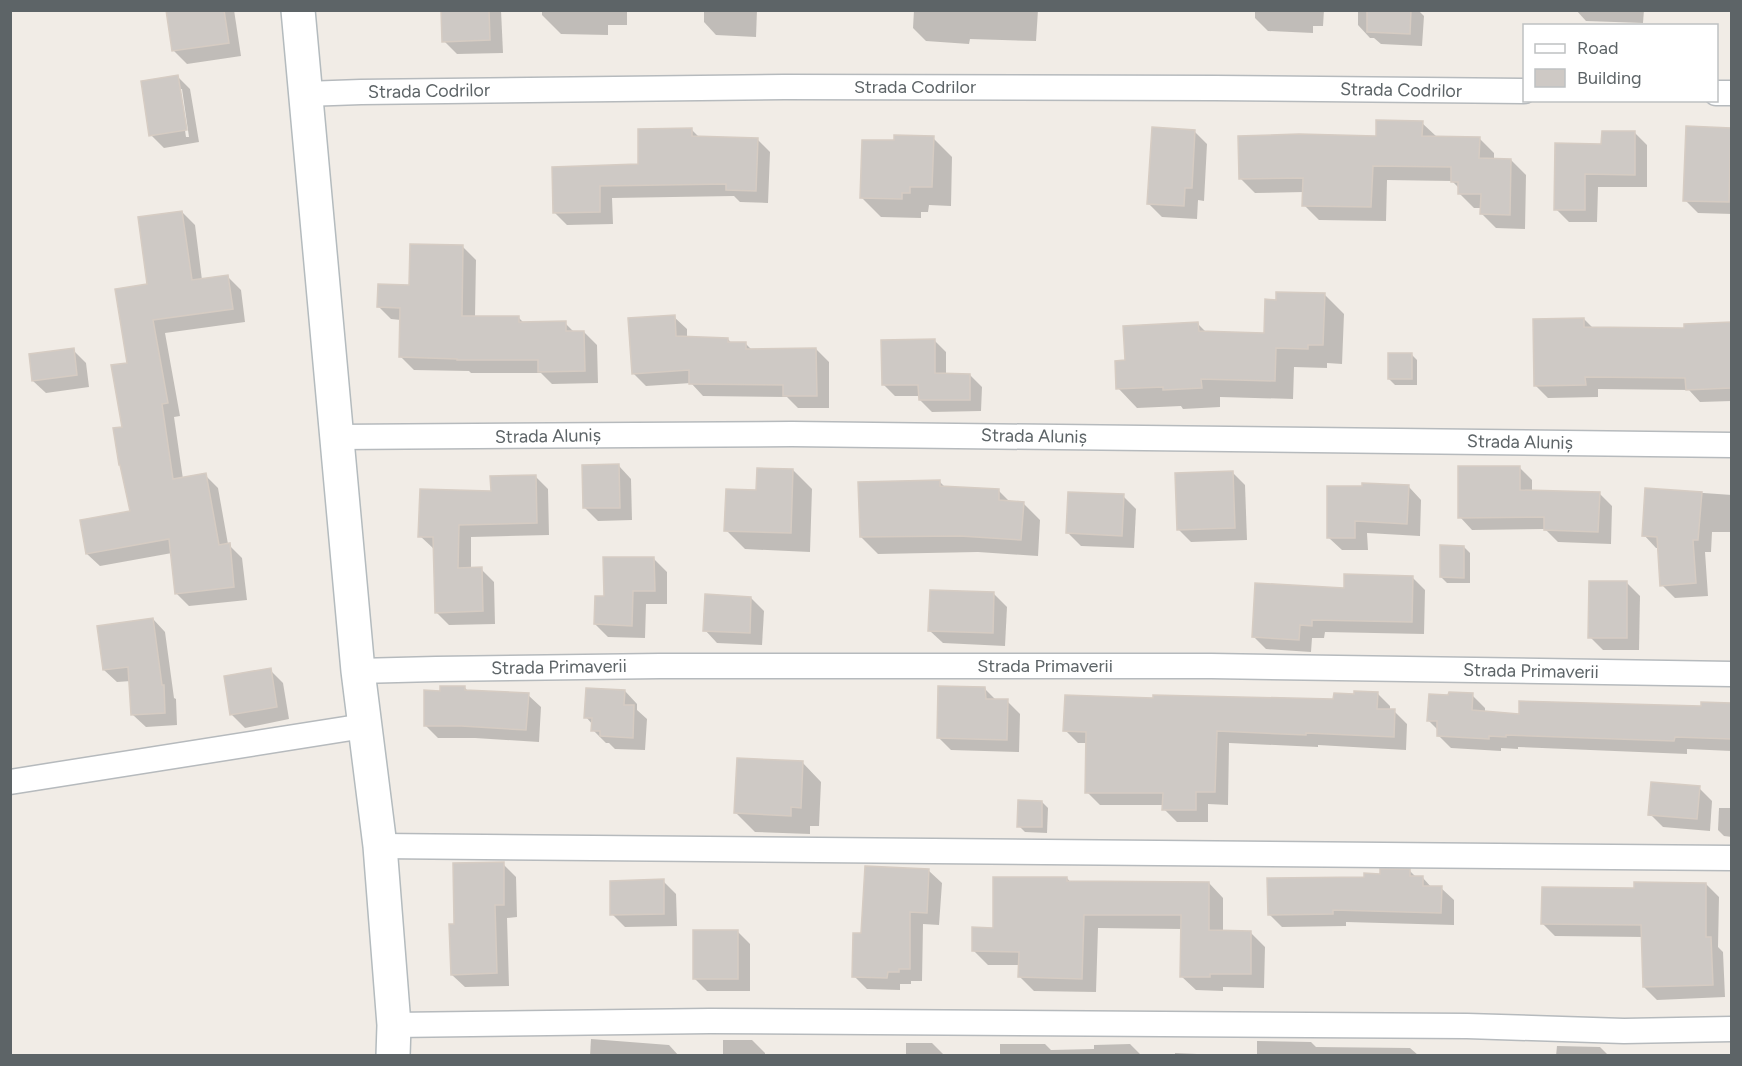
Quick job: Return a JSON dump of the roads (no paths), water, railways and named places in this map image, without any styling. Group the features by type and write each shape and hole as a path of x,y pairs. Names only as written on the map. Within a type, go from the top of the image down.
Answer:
{"main road":[{"path":"298,10 358,671 380,846 393,1040"}],"street":[{"name":"Strada Codrilor","path":"305,94 784,87 1523,91"},
{"name":"Strada Aluniș","path":"337,437 792,434 1731,445"},
{"name":"Strada Primaverii","path":"358,671 660,666 1211,666 1731,674"},
{"path":"10,782 364,726"},
{"path":"380,846 1731,858"},
{"path":"393,1040 710,1021 1443,1026 1624,1031 1731,1029"}]}
